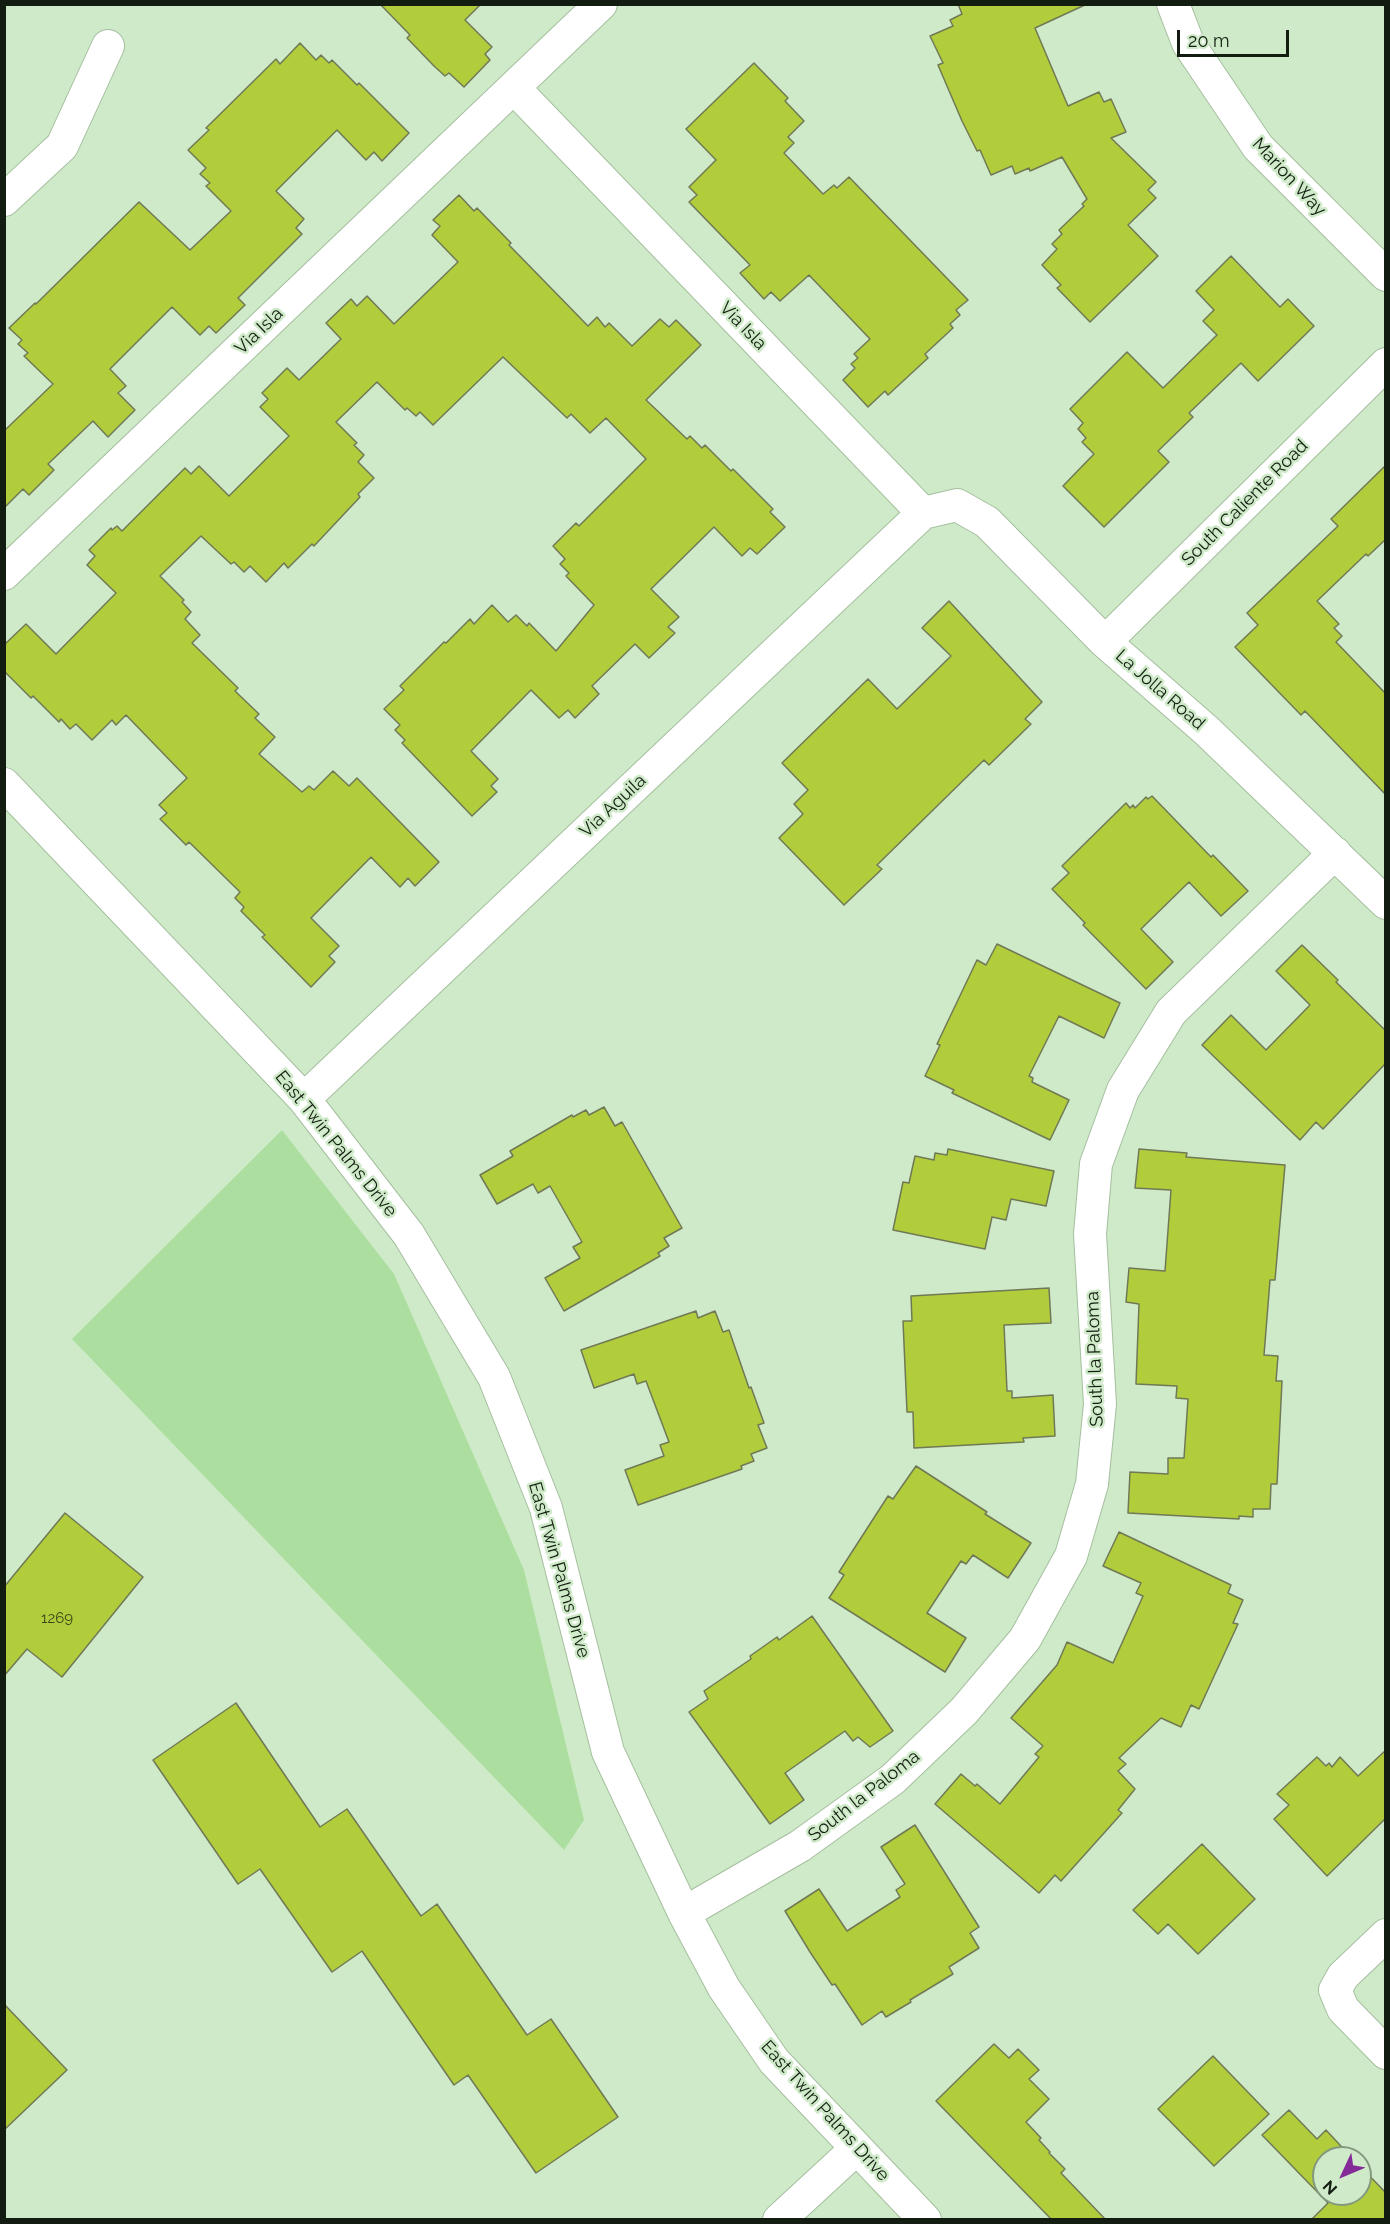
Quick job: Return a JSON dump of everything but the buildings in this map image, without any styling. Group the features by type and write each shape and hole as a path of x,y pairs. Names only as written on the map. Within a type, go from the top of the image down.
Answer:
{"street":[{"name":"Via Isla","path":"4,574 601,4"},
{"name":"Marion Way","path":"1173,4 1188,43 1258,147 1386,276"},
{"path":"4,200 62,146 108,46"},
{"name":"Via Isla","path":"514,88 923,513"},
{"name":"South Caliente Road","path":"1105,642 1386,364"},
{"name":"La Jolla Road","path":"923,513 957,505 987,522 1105,642 1207,731 1386,903"},
{"name":"Via Aguila","path":"304,1100 923,513"},
{"name":"East Twin Palms Drive","path":"4,783 304,1100 409,1234 494,1377 546,1508 608,1752 684,1913 724,1988 774,2061 925,2220"},
{"name":"South la Paloma","path":"684,1913 800,1846 893,1779 964,1711 1025,1639 1071,1557 1092,1484 1100,1404 1090,1234 1096,1164 1123,1090 1171,1012 1335,853"},
{"path":"1386,1935 1343,1976 1335,1990 1343,2009 1386,2053"},
{"path":"780,2220 856,2149"}],"green space":[{"path":"282,1130 394,1274 524,1570 584,1820 564,1850 72,1339"}]}
